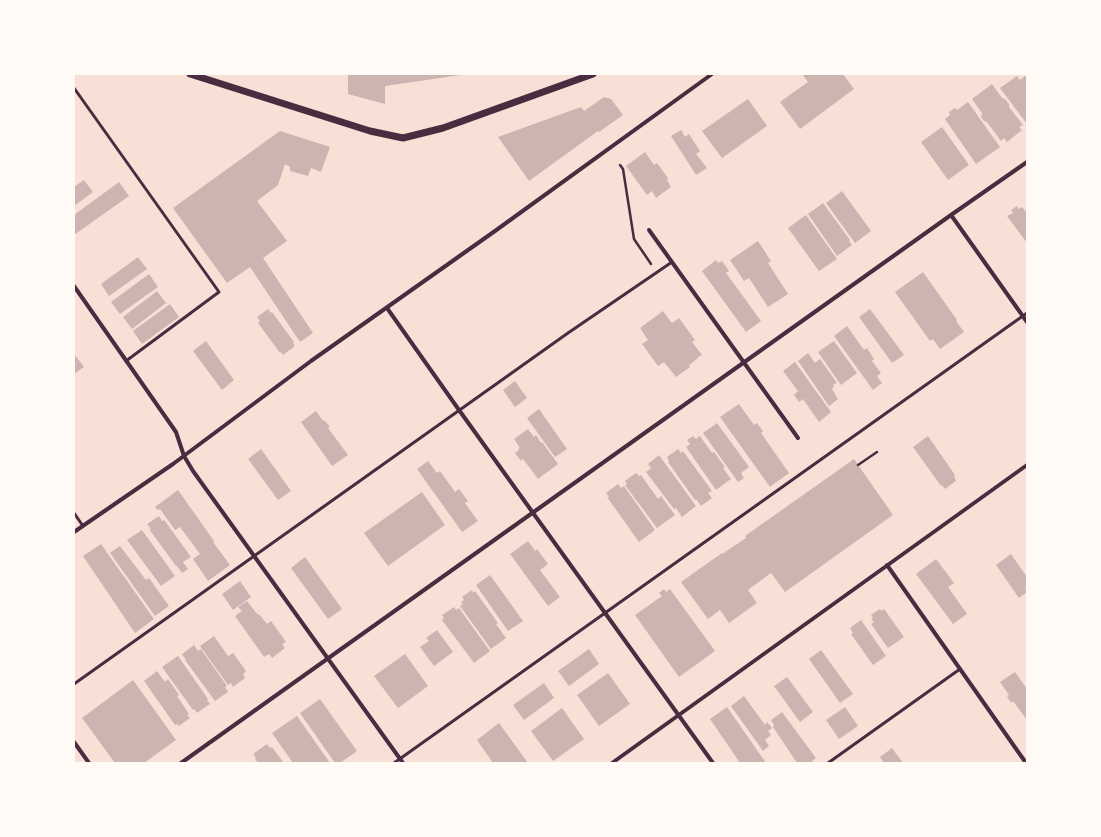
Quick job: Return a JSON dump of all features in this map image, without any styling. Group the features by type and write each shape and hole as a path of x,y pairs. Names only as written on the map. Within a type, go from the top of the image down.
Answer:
{"street":[{"path":"190,74 370,131 403,138 443,128 593,74"},
{"path":"74,532 184,456 311,361 712,74"},
{"path":"181,763 1027,162"},
{"path":"951,215 1027,322"},
{"path":"649,230 798,438"},
{"path":"74,286 176,432 184,456 193,471 403,763"},
{"path":"387,308 713,763"},
{"path":"612,763 1027,465"},
{"path":"887,566 1026,763"},
{"path":"74,742 89,763"}],"lane":[{"path":"74,88 219,292 126,361"},
{"path":"74,684 568,333 672,262"},
{"path":"394,763 606,614 1027,313"},
{"path":"74,513 83,526"},
{"path":"828,763 960,669"}],"path":[{"path":"620,165 623,168 634,239 657,272"},
{"path":"858,465 877,452"}],"building":[{"path":"348,74 461,75 385,86 385,104 348,94"},
{"path":"802,74 843,74 854,89 800,129 780,102 808,82"},
{"path":"1017,76 1020,80 1025,76 1027,78 1027,124 1000,88"},
{"path":"992,84 1002,98 1009,104 1009,107 1023,125 1019,127 1022,130 1007,142 1004,138 1001,141 987,122 984,121 981,117 982,113 972,99"},
{"path":"604,97 611,99 623,115 599,132 598,131 529,181 498,137 581,107 584,111"},
{"path":"748,99 767,126 722,158 702,131"},
{"path":"968,102 1000,147 976,164 945,119 950,115 949,112 955,108 957,110"},
{"path":"942,127 969,165 948,180 921,142"},
{"path":"681,130 685,137 689,134 700,151 696,154 707,168 696,175 671,136"},
{"path":"280,131 330,147 321,172 311,168 308,176 290,171 290,167 285,164 278,185 257,201 287,241 263,258 313,333 300,342 250,267 227,283 173,208"},
{"path":"645,152 654,165 657,163 668,178 667,180 671,187 656,198 652,191 647,195 626,166"},
{"path":"84,180 93,192 74,206 74,187"},
{"path":"119,182 129,196 74,235 74,215"},
{"path":"842,191 871,231 855,243 826,203"},
{"path":"823,203 852,245 837,256 808,214"},
{"path":"1017,206 1019,209 1022,207 1027,213 1027,243 1007,216 1013,213 1011,210"},
{"path":"806,215 837,259 819,271 788,228"},
{"path":"758,241 771,261 768,263 788,294 768,307 749,278 744,281 730,260"},
{"path":"138,257 147,269 109,296 101,284"},
{"path":"716,260 718,263 722,261 729,271 726,273 761,321 746,332 702,271"},
{"path":"923,272 964,332 940,349 933,339 930,341 895,292"},
{"path":"149,274 158,287 120,314 111,302"},
{"path":"157,291 166,303 132,329 123,317"},
{"path":"170,304 179,317 142,344 133,331"},
{"path":"268,309 271,313 272,312 294,342 293,343 295,346 283,355 258,323 260,321 257,317"},
{"path":"870,309 904,355 892,363 859,317"},
{"path":"663,311 672,323 679,318 695,340 692,342 702,355 689,365 690,367 676,377 664,362 658,366 642,344 648,340 640,328"},
{"path":"847,326 864,350 867,348 874,359 872,361 881,373 877,376 882,383 873,390 834,336"},
{"path":"206,341 234,380 222,390 193,351"},
{"path":"834,341 857,373 841,385 818,352"},
{"path":"808,353 815,363 820,359 837,383 833,385 834,387 832,389 838,399 829,406 798,361"},
{"path":"75,355 84,367 74,374 74,356"},
{"path":"795,362 831,412 819,422 803,399 799,402 794,395 798,391 783,371"},
{"path":"515,381 527,398 515,407 503,390"},
{"path":"739,404 754,425 757,423 763,431 761,433 789,473 770,487 720,417"},
{"path":"539,409 567,449 555,457 527,418"},
{"path":"316,411 323,421 324,420 330,427 328,428 348,455 332,466 301,422"},
{"path":"717,423 749,467 741,473 744,478 738,482 703,433"},
{"path":"528,429 534,437 536,435 541,443 542,442 558,464 538,479 523,459 521,461 515,453 520,448 514,439"},
{"path":"693,436 696,439 700,436 712,453 714,452 725,467 723,468 731,479 716,490 686,447 690,444 687,440"},
{"path":"928,436 955,475 956,481 945,489 942,485 941,486 913,447"},
{"path":"261,449 291,491 278,500 248,459"},
{"path":"678,449 681,453 683,451 712,491 708,493 712,498 701,506 696,499 695,500 668,462 667,457"},
{"path":"659,455 696,506 682,517 676,508 674,509 646,472 651,468 648,464"},
{"path":"854,459 893,515 785,592 771,573 748,590 757,603 729,623 720,610 708,619 681,582 746,538 745,536"},
{"path":"428,461 437,473 440,471 455,492 459,489 468,501 465,503 478,521 462,532 417,469"},
{"path":"636,473 639,476 641,475 658,499 661,496 675,515 657,528 625,485 627,484 625,481"},
{"path":"618,484 621,488 624,486 655,530 639,542 607,497 609,497 606,493"},
{"path":"178,490 230,565 208,581 193,559 200,554 180,527 175,530 160,509 158,510 155,507"},
{"path":"422,492 445,525 388,566 364,533"},
{"path":"159,516 162,521 165,521 191,557 183,562 188,569 182,573 149,529 151,529 147,524"},
{"path":"142,530 175,576 161,586 127,540"},
{"path":"528,541 535,551 537,549 548,564 540,570 560,597 548,606 510,554"},
{"path":"101,544 154,619 135,633 83,556"},
{"path":"120,546 146,580 149,578 169,606 155,616 110,553"},
{"path":"1011,554 1027,577 1027,585 1025,587 1027,592 1019,598 996,565"},
{"path":"305,557 342,609 328,619 291,568"},
{"path":"936,559 954,583 948,587 967,614 953,624 916,574"},
{"path":"490,575 523,621 508,631 476,585"},
{"path":"240,581 251,597 233,610 222,594"},
{"path":"664,589 666,592 670,589 715,651 679,677 635,615 662,596 659,593"},
{"path":"472,590 473,593 475,591 498,623 496,624 506,638 491,649 460,606 463,604 461,602 464,600 462,597"},
{"path":"247,601 267,624 271,621 286,642 282,644 285,648 272,658 269,654 264,657 235,616 242,611 238,607"},
{"path":"454,607 456,610 459,608 490,651 474,663 442,620 444,618 442,615"},
{"path":"880,609 881,611 884,609 904,637 888,648 871,624 874,622 871,619 873,618 871,615"},
{"path":"861,620 886,656 873,665 851,634 853,633 850,628"},
{"path":"437,630 453,652 434,666 420,647 429,641 426,638"},
{"path":"214,636 228,656 233,653 246,671 243,674 245,678 233,687 231,683 228,685 200,646"},
{"path":"194,645 198,651 201,649 227,686 225,687 228,692 215,701 182,654"},
{"path":"589,649 599,664 569,686 558,671"},
{"path":"821,650 853,694 840,703 809,659"},
{"path":"405,654 428,686 398,708 374,676"},
{"path":"178,656 210,704 197,713 194,709 193,710 162,667"},
{"path":"157,671 165,682 168,679 179,695 177,696 189,714 187,715 190,718 179,726 177,724 175,725 144,681"},
{"path":"1015,672 1027,689 1027,720 1013,701 1011,703 1007,696 1009,695 1000,682"},
{"path":"608,673 630,704 599,726 577,695"},
{"path":"787,677 813,712 800,722 774,686"},
{"path":"133,680 176,740 144,763 115,763 82,718"},
{"path":"544,683 554,698 524,720 513,705"},
{"path":"744,696 765,725 767,722 772,728 768,731 771,735 765,740 769,746 763,751 731,706"},
{"path":"320,699 357,751 340,763 335,763 300,713"},
{"path":"727,707 766,763 740,763 710,719"},
{"path":"845,707 858,726 839,739 826,720"},
{"path":"562,708 584,739 553,761 531,731"},
{"path":"782,712 816,758 810,763 797,763 773,727 774,725 771,720"},
{"path":"297,716 330,763 293,763 272,733"},
{"path":"499,723 528,763 493,763 477,740"},
{"path":"267,744 270,748 272,747 284,763 258,763 253,754"},
{"path":"892,748 903,763 884,763 880,757"}]}
